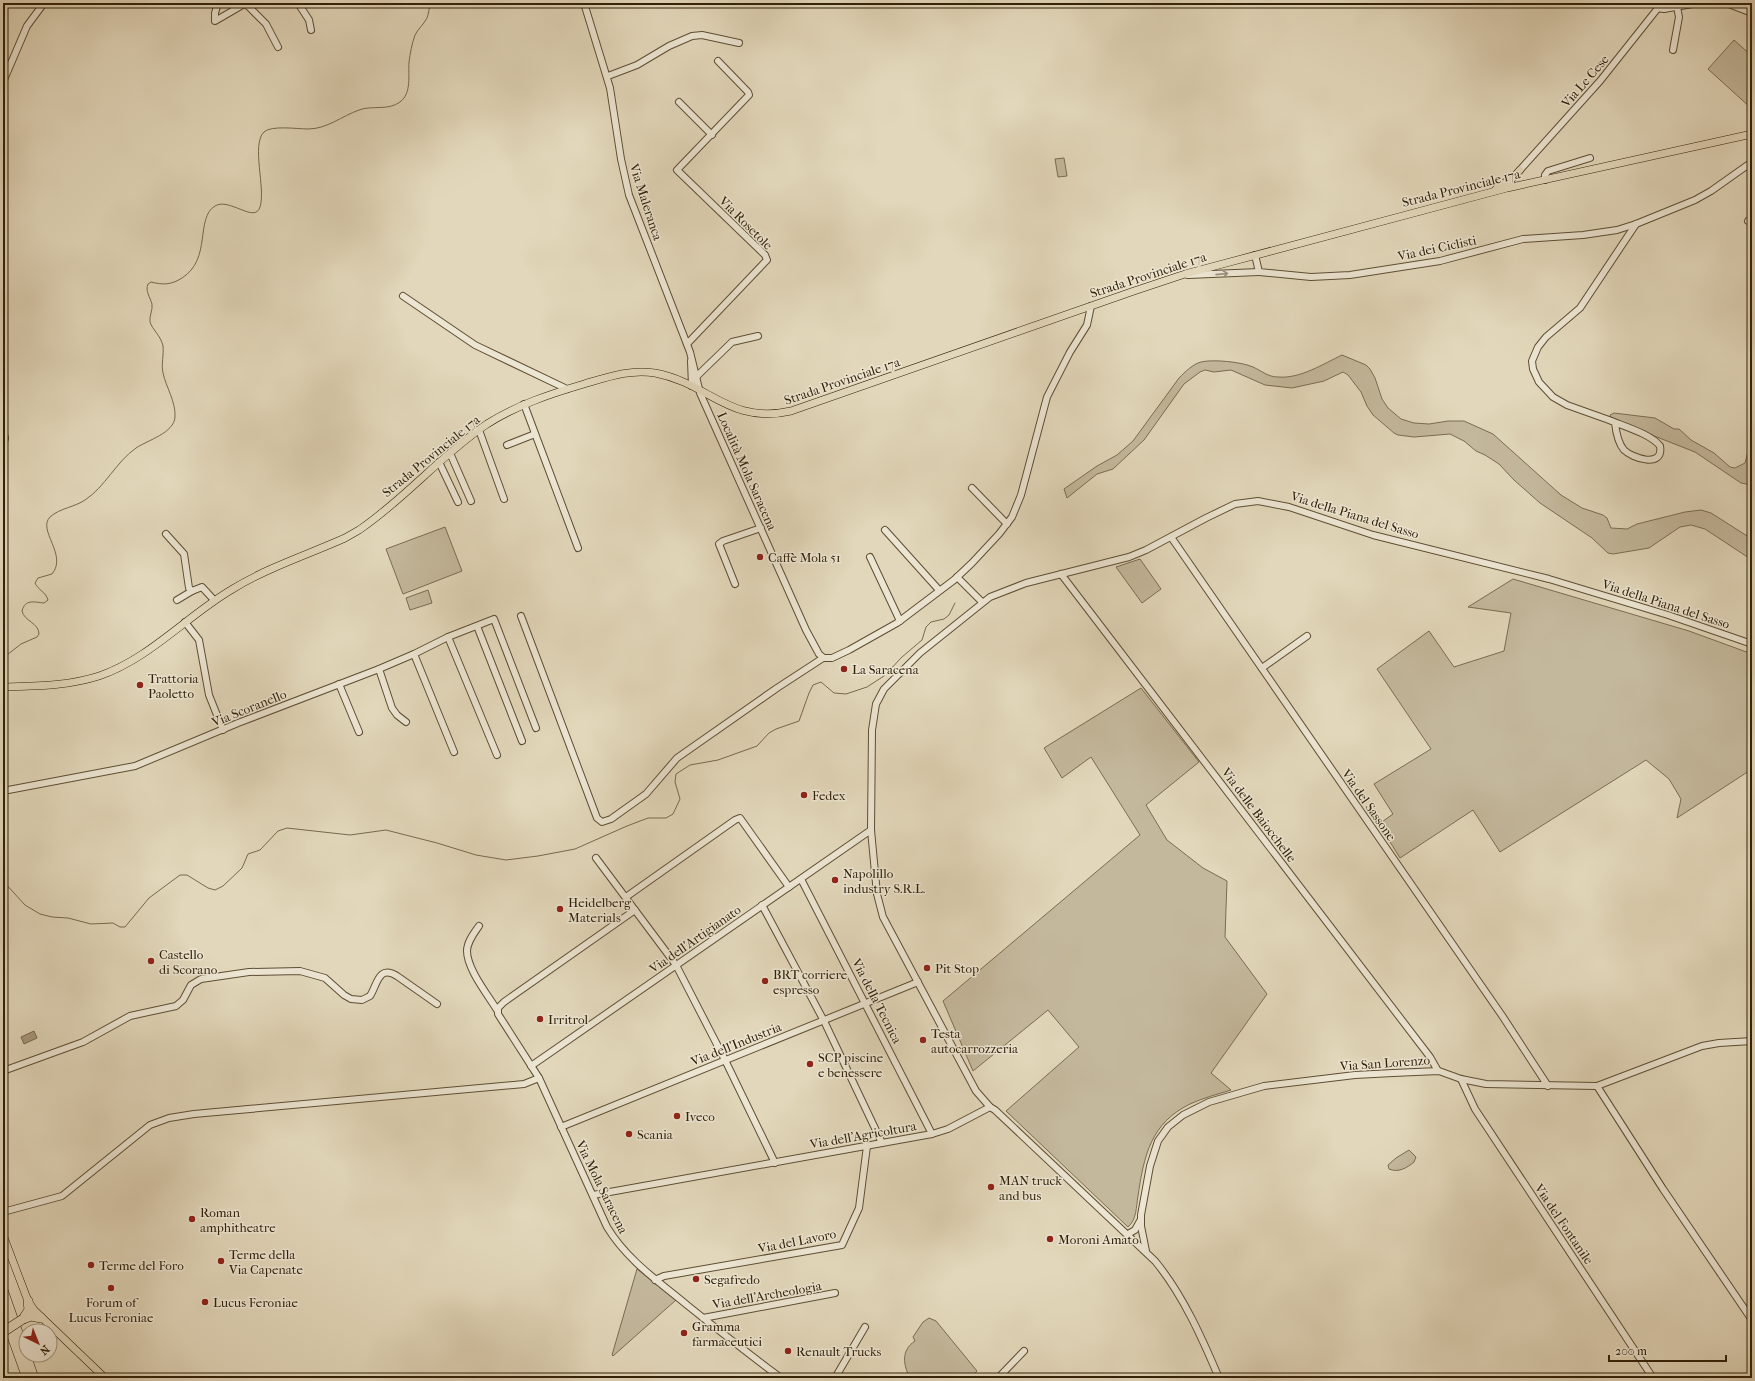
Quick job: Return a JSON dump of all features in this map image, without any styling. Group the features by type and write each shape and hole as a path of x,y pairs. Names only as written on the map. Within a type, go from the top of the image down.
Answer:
{"highway":[{"path":"3,1290 34,1378"},
{"path":"3,1311 27,1378"},
{"path":"3,1332 29,1311 41,1318"}],"main road":[{"name":"Strada Provinciale 17a","path":"3,687 53,685 99,676 132,661 214,600 243,583 355,532 376,517 450,453 497,418 524,404 567,389 619,374 637,371 665,376 692,386 726,405 748,413 768,415 792,412 1185,274 1509,188 1752,134"},
{"path":"1490,193 1520,170"},
{"path":"1520,170 1520,179 1528,184"},
{"path":"1509,188 1520,170"},
{"path":"1509,188 1508,183 1510,179"},
{"path":"3,1235 29,1311"},
{"path":"41,1318 105,1378"}],"street":[{"path":"3,82 30,20 44,3"},
{"path":"218,3 215,13 215,21 245,3 266,24 278,47"},
{"path":"298,3 308,20 311,30"},
{"name":"Via Maleranca","path":"584,3 608,76 626,185 691,357"},
{"name":"Via Le Cese","path":"1520,170 1608,72 1662,3"},
{"path":"1658,8 1677,7 1698,3"},
{"path":"1726,3 1752,13"},
{"path":"1672,50 1678,17 1677,7"},
{"path":"608,76 637,65 669,46 692,36 702,35 739,43"},
{"path":"3,61 10,64"},
{"path":"679,102 712,135 749,95 718,61"},
{"name":"Via Rosetole","path":"686,344 766,262 767,259 677,170 712,135"},
{"path":"1545,180 1545,174 1548,171 1590,158"},
{"name":"Via dei Ciclisti","path":"1185,274 1259,272 1311,277 1350,275 1440,261 1523,239 1599,233 1636,224 1675,209 1703,196 1752,162"},
{"path":"1615,423 1619,442 1625,451 1648,460 1654,460 1658,456 1660,448 1655,441 1615,423 1567,406 1553,397 1539,382 1533,369 1532,361 1538,348 1546,337 1582,306 1636,224"},
{"path":"1255,255 1259,272"},
{"path":"403,296 475,345 567,389"},
{"path":"521,616 597,818 602,822 611,819 646,794 677,758 823,658 830,658 843,653 900,621 957,577 989,545 1007,524 1014,512 1022,492 1047,397 1070,352 1085,328 1091,306"},
{"path":"696,377 732,342 758,336"},
{"path":"691,357 690,371 692,386"},
{"name":"Località Mola Saracena","path":"691,357 699,390 806,630 819,654 823,658"},
{"path":"524,404 578,548"},
{"path":"3,430 5,438 3,446"},
{"path":"479,430 504,499"},
{"path":"507,445 535,434"},
{"path":"450,453 471,500"},
{"path":"439,462 458,502"},
{"path":"972,488 1007,524"},
{"name":"Via della Piana del Sasso","path":"918,982 880,911 876,890 871,830 872,727 877,701 883,691 910,662 982,602 1014,587 1125,559 1142,552 1214,514 1239,503 1258,501 1311,513 1373,535 1549,579 1668,615 1752,644"},
{"path":"734,584 719,544 723,541 761,528"},
{"path":"885,530 939,590"},
{"path":"166,534 184,554 187,584 192,591"},
{"name":"Via del Sassone","path":"1171,537 1503,1017 1548,1086"},
{"path":"870,557 900,621"},
{"name":"Via delle Baiocchelle","path":"1061,574 1430,1056 1438,1071"},
{"path":"957,577 982,602"},
{"path":"177,600 202,587 214,600"},
{"name":"Via Scoranello","path":"3,791 128,768 379,669 448,637 494,619 536,728"},
{"path":"185,622 199,640 210,697 223,730"},
{"path":"477,626 522,741"},
{"path":"1262,668 1307,636"},
{"path":"448,637 497,755"},
{"path":"414,654 454,752"},
{"path":"379,669 392,708 397,715 406,722"},
{"path":"339,684 359,732"},
{"path":"626,897 735,820 740,818 789,887"},
{"name":"Via dell'Artigianato","path":"531,1066 871,830"},
{"path":"596,858 676,965 776,1163"},
{"name":"Via della Tecnica","path":"801,879 932,1134"},
{"path":"762,905 824,1021 882,1143"},
{"path":"497,1010 504,1002 635,910"},
{"name":"Via Mola Saracena","path":"479,926 471,937 467,951 473,972 497,1010 499,1017 539,1078 607,1227 616,1241 632,1260 655,1280 781,1378"},
{"path":"3,1071 82,1042 130,1016 176,1006 183,1000 190,986 195,981 230,974 265,971 305,972 325,978 349,999 362,1000 371,995 378,978 384,974 390,973 397,976 437,1004"},
{"path":"918,982 972,1085 990,1107 1146,1251 1165,1274 1178,1295 1219,1378"},
{"name":"Via dell'Industria","path":"561,1127 918,982"},
{"name":"Via San Lorenzo","path":"1140,1221 1150,1166 1158,1141 1168,1127 1195,1108 1246,1090 1271,1085 1355,1075 1438,1071 1461,1079 1486,1084 1597,1086 1702,1046 1719,1043 1752,1041"},
{"path":"3,1212 62,1196 140,1132 160,1121 169,1118 194,1114 524,1084 539,1078"},
{"name":"Via del Fontanile","path":"1461,1079 1475,1109 1653,1378"},
{"path":"1597,1086 1698,1242 1752,1320"},
{"name":"Via dell'Agricoltura","path":"593,1195 932,1134 948,1129 990,1107"},
{"name":"Via del Lavoro","path":"655,1280 664,1276 842,1245 859,1208 867,1146"},
{"path":"1128,1234 1135,1230 1140,1221"},
{"path":"1140,1221 1146,1251"},
{"name":"Via dell'Archeologia","path":"703,1318 834,1293"},
{"path":"835,1378 865,1327"},
{"path":"998,1378 1024,1352"}],"shaded area":[{"path":"1734,40 1752,56 1752,109 1708,69"},
{"path":"1064,158 1067,176 1058,177 1055,159"},
{"path":"1342,355 1366,365 1370,369 1375,378 1382,399 1388,408 1401,419 1414,423 1429,424 1448,421 1464,421 1493,434 1561,495 1582,508 1603,515 1607,518 1611,528 1627,529 1637,524 1685,512 1701,510 1711,513 1752,539 1752,560 1705,529 1691,525 1680,527 1649,548 1613,554 1608,553 1592,538 1540,503 1514,480 1499,464 1476,451 1464,441 1450,434 1414,437 1394,433 1373,415 1361,392 1348,375 1343,372 1324,381 1292,388 1265,385 1231,370 1214,372 1205,370 1200,372 1184,384 1144,440 1113,469 1097,474 1067,498 1064,489 1097,466 1117,455 1133,441 1179,378 1195,364 1206,361 1235,362 1248,365 1271,376 1286,377 1295,376 1311,370"},
{"path":"1614,413 1655,418 1674,429 1679,429 1691,440 1714,453 1730,467 1735,468 1745,463 1752,436 1752,485 1741,483 1695,452 1611,419 1610,415"},
{"path":"445,527 462,571 403,594 386,549"},
{"path":"1140,559 1161,589 1142,603 1116,567"},
{"path":"1513,579 1689,631 1752,654 1752,769 1677,818 1681,799 1669,779 1646,760 1500,852 1473,810 1400,858 1379,824 1393,814 1374,784 1431,749 1377,669 1429,631 1454,667 1504,651 1511,613 1468,607"},
{"path":"428,590 432,603 410,610 406,598"},
{"path":"1141,688 1199,762 1146,805 1167,840 1203,868 1227,881 1225,937 1267,994 1211,1073 1231,1090 1190,1104 1166,1121 1158,1131 1147,1154 1140,1181 1136,1213 1128,1227 1006,1111 1079,1047 1048,1010 973,1071 943,1001 1140,835 1091,757 1062,778 1044,748"},
{"path":"34,1031 37,1038 24,1044 21,1037"},
{"path":"1409,1150 1416,1157 1414,1162 1402,1169 1389,1169 1388,1165"},
{"path":"637,1269 676,1300 613,1356 612,1355"},
{"path":"929,1318 936,1321 977,1371 970,1378 910,1378 905,1363 905,1353 910,1345 915,1341 913,1337 923,1322"}],"waterway":[{"path":"3,658 21,644 37,637 39,634 37,627 23,614 22,611 23,607 30,602 44,603 48,600 46,595 35,583 38,578 52,574 56,567 57,559 47,529 47,522 50,517 92,495 122,460 136,448 160,436 174,423 174,406 162,370 163,346 150,322 152,304 147,292 148,284 151,282 159,284 171,283 182,278 191,270 197,260 206,220 209,212 215,206 221,204 247,212 253,213 257,211 260,207 261,199 259,147 260,138 264,132 278,128 308,129 322,127 359,110 385,107 395,105 400,102 404,98 408,89 409,62 413,41 416,33 427,18 430,3"},
{"path":"3,881 25,905 40,914 52,917 68,918 91,924 113,923 120,927 125,927 149,898 180,875 187,875 208,888 215,890 223,886 242,868 248,854 260,850 278,831 287,828 350,835 386,830 476,855 506,860 575,849 648,818 666,818 673,814 680,799 675,782 676,774 690,765 718,760 757,746 769,733 799,721 813,685 821,682 834,693 846,694 867,687 884,676 902,657 922,640 926,627 931,622 944,619 949,615 955,603"}],"place":[{"name":"Caffè Mola 51","path":"760,557"},
{"name":"La Saracena","path":"844,669"},
{"name":"Trattoria Paoletto","path":"140,685"},
{"name":"Fedex","path":"804,795"},
{"name":"Napolillo industry S.R.L.","path":"835,880"},
{"name":"Heidelberg Materials","path":"560,909"},
{"name":"Castello di Scorano","path":"151,961"},
{"name":"Pit Stop","path":"927,968"},
{"name":"BRT corriere espresso","path":"765,981"},
{"name":"Irritrol","path":"540,1019"},
{"name":"Testa autocarrozzeria","path":"923,1040"},
{"name":"SCP piscine e benessere","path":"810,1064"},
{"name":"Iveco","path":"677,1116"},
{"name":"Scania","path":"629,1134"},
{"name":"MAN truck and bus","path":"991,1187"},
{"name":"Roman amphitheatre","path":"192,1219"},
{"name":"Moroni Amato","path":"1050,1239"},
{"name":"Terme della Via Capenate","path":"221,1261"},
{"name":"Terme del Foro","path":"91,1265"},
{"name":"Segafredo","path":"696,1279"},
{"name":"Forum of Lucus Feroniae","path":"111,1288"},
{"name":"Lucus Feroniae","path":"205,1302"},
{"name":"Gramma farmaceutici","path":"684,1333"},
{"name":"Renault Trucks","path":"788,1351"}]}
